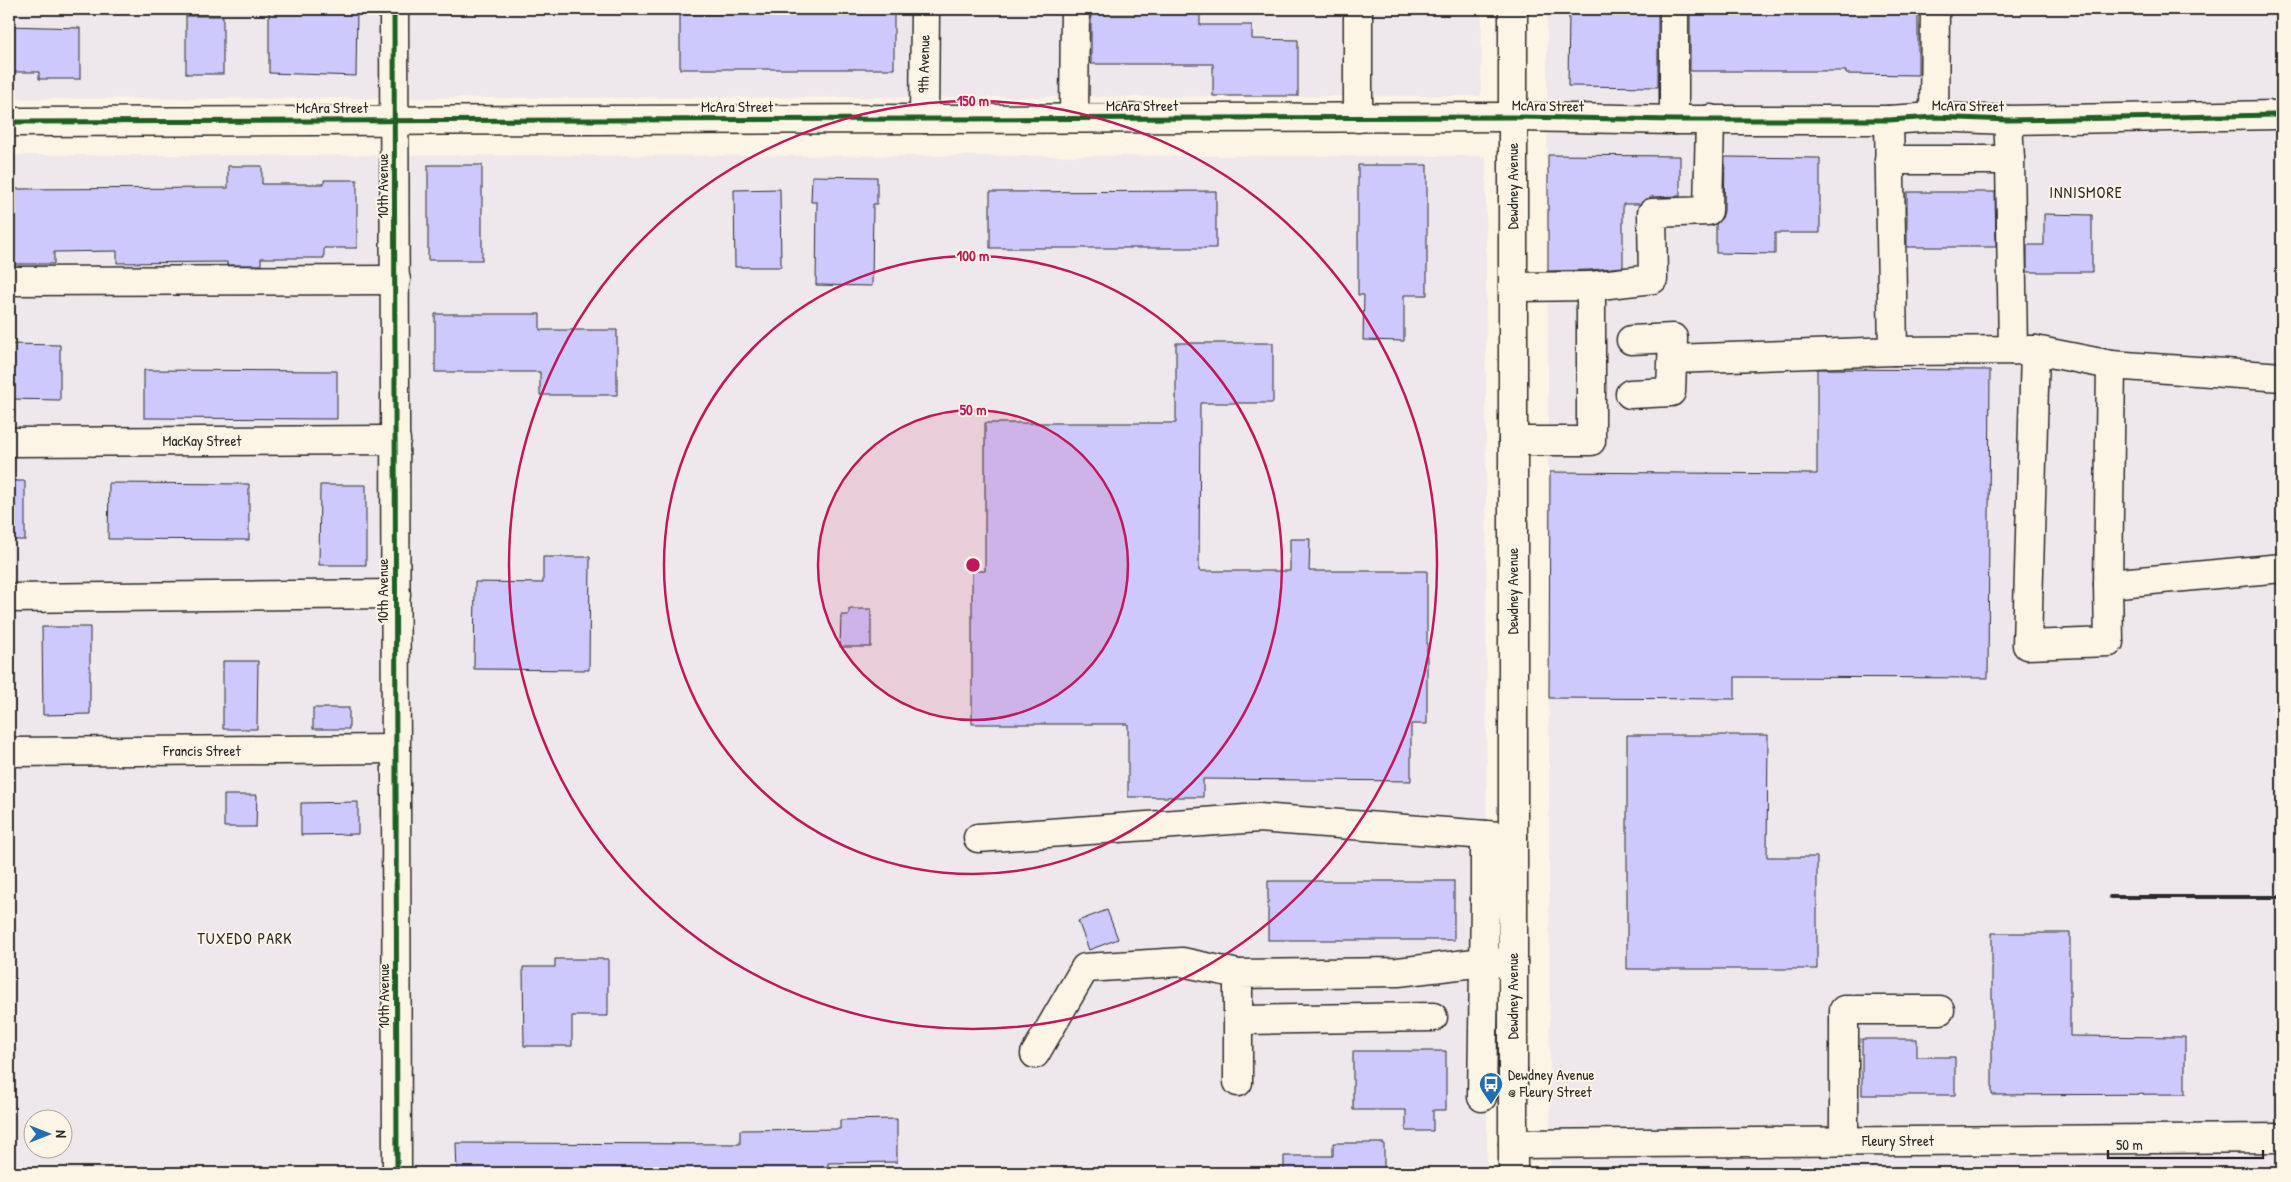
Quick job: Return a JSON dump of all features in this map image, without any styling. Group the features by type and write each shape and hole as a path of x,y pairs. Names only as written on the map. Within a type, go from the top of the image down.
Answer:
{"street":[{"name":"10th Avenue","path":"394,9 397,1173"},
{"name":"9th Avenue","path":"924,119 925,9"},
{"path":"1074,118 1075,9"},
{"path":"1358,9 1358,118"},
{"name":"Dewdney Avenue","path":"1513,9 1513,1173"},
{"path":"1674,9 1674,120"},
{"path":"1934,117 1935,9"},
{"name":"McAra Street","path":"9,122 1513,117 1674,120 1889,120 1934,117 2008,120 2276,115"},
{"path":"1513,287 1591,286 1653,279 1652,213 1708,210 1710,119"},
{"path":"1889,120 1893,351"},
{"path":"2008,120 2024,350 2027,645 2109,642 2111,365"},
{"path":"1889,160 2010,160"},
{"path":"9,281 396,280"},
{"path":"1513,441 1591,441 1591,286"},
{"path":"1630,394 1671,392 1673,359 1673,338 1631,340"},
{"path":"1673,359 1893,351 2024,350 2111,365 2282,378"},
{"name":"MacKay Street","path":"9,442 396,440"},
{"path":"2108,584 2282,568"},
{"path":"9,598 396,594"},
{"name":"Francis Street","path":"9,752 396,749"},
{"path":"978,838 1259,818 1513,837"},
{"path":"1482,1097 1485,902 1484,835"},
{"path":"1485,902 1513,904"},
{"path":"1035,1054 1085,968 1182,962 1238,974 1398,972 1484,962 1513,963"},
{"path":"1238,974 1238,1082"},
{"path":"1844,1141 1844,1010 1940,1010"},
{"path":"1239,1020 1433,1017"},
{"name":"Fleury Street","path":"1513,1144 2282,1138"}],"shaded area":[{"path":"9,9 1482,9 1481,96 9,99"},
{"path":"1547,9 2282,9 2282,1173 1550,1173"},
{"path":"9,155 1486,156 1487,1173 9,1173"}],"building":[{"path":"269,9 357,9 356,76 269,73"},
{"path":"1091,9 1200,9 1200,25 1252,25 1252,39 1298,40 1298,96 1213,96 1213,64 1091,64"},
{"path":"1569,9 1658,9 1658,87 1568,86"},
{"path":"1690,9 1918,9 1918,75 1846,74 1846,71 1690,71"},
{"path":"680,14 894,14 894,69 680,69"},
{"path":"186,16 223,16 223,74 186,74"},
{"path":"9,26 80,28 80,79 39,79 39,72 9,72"},
{"path":"1548,155 1680,156 1680,196 1651,197 1640,204 1623,204 1623,267 1548,271"},
{"path":"1725,157 1820,158 1820,233 1775,233 1775,254 1716,253 1716,224 1722,218 1724,211"},
{"path":"428,165 482,165 482,260 428,260"},
{"path":"1358,165 1427,165 1427,295 1404,295 1404,341 1363,340 1364,295 1358,295"},
{"path":"228,166 262,166 262,184 324,184 324,180 357,180 357,248 324,248 324,258 261,258 261,265 227,265 227,262 117,263 117,251 54,252 54,264 9,264 9,189 228,188"},
{"path":"812,176 877,177 877,204 873,204 872,286 816,285 817,202 811,202"},
{"path":"780,189 781,267 735,267 734,190"},
{"path":"1216,191 1216,248 990,248 990,192"},
{"path":"1907,192 1995,192 1996,247 1907,247"},
{"path":"2044,214 2092,215 2092,272 2027,272 2027,245 2044,245"},
{"path":"435,314 540,314 540,330 617,330 617,395 540,395 540,372 435,372"},
{"path":"1176,343 1273,343 1273,403 1200,403 1199,571 1290,571 1290,539 1310,539 1309,571 1427,571 1427,724 1411,724 1411,781 1203,779 1203,797 1128,797 1128,724 972,724 972,571 985,571 985,423 1176,423"},
{"path":"9,344 60,345 60,400 9,399"},
{"path":"1817,369 1990,370 1988,678 1735,677 1735,699 1549,698 1550,472 1817,474"},
{"path":"144,370 337,371 337,419 144,418"},
{"path":"9,481 25,481 25,540 9,540"},
{"path":"109,483 249,484 249,540 108,539"},
{"path":"320,485 366,485 366,565 319,565"},
{"path":"543,557 590,557 589,670 474,669 475,582 543,583"},
{"path":"849,609 871,609 871,647 840,647 841,615 849,615"},
{"path":"42,627 90,627 90,714 43,715"},
{"path":"223,661 258,661 257,729 223,729"},
{"path":"313,708 349,708 349,729 313,729"},
{"path":"1627,735 1768,735 1767,857 1817,857 1817,969 1627,969"},
{"path":"224,795 257,795 256,827 224,827"},
{"path":"358,802 358,834 301,835 301,803"},
{"path":"1268,881 1454,881 1454,940 1268,940"},
{"path":"1107,910 1118,939 1089,950 1078,921"},
{"path":"1992,933 2070,933 2070,1036 2185,1037 2185,1094 1992,1095"},
{"path":"555,959 608,959 608,1016 572,1016 572,1046 524,1046 523,967 555,967"},
{"path":"1862,1039 1917,1039 1917,1057 1955,1057 1955,1095 1862,1095"},
{"path":"1353,1051 1446,1051 1446,1110 1433,1110 1433,1131 1406,1131 1406,1110 1353,1110"},
{"path":"897,1119 897,1162 828,1163 828,1173 457,1173 456,1143 740,1144 740,1130 840,1129 840,1120"},
{"path":"1333,1143 1384,1143 1384,1173 1284,1173 1284,1156 1333,1156"}],"railway":[{"path":"2110,897 2282,897"}],"cycle path":[{"path":"394,9 397,1173"},
{"path":"9,122 1513,117 1674,120 1889,120 1934,117 2008,120 2276,115"}],"place":[{"name":"Dewdney Avenue @ Fleury Street","path":"1491,1105"}],"district":[{"name":"INNISMORE","path":"2086,192"},
{"name":"TUXEDO PARK","path":"245,938"}]}
